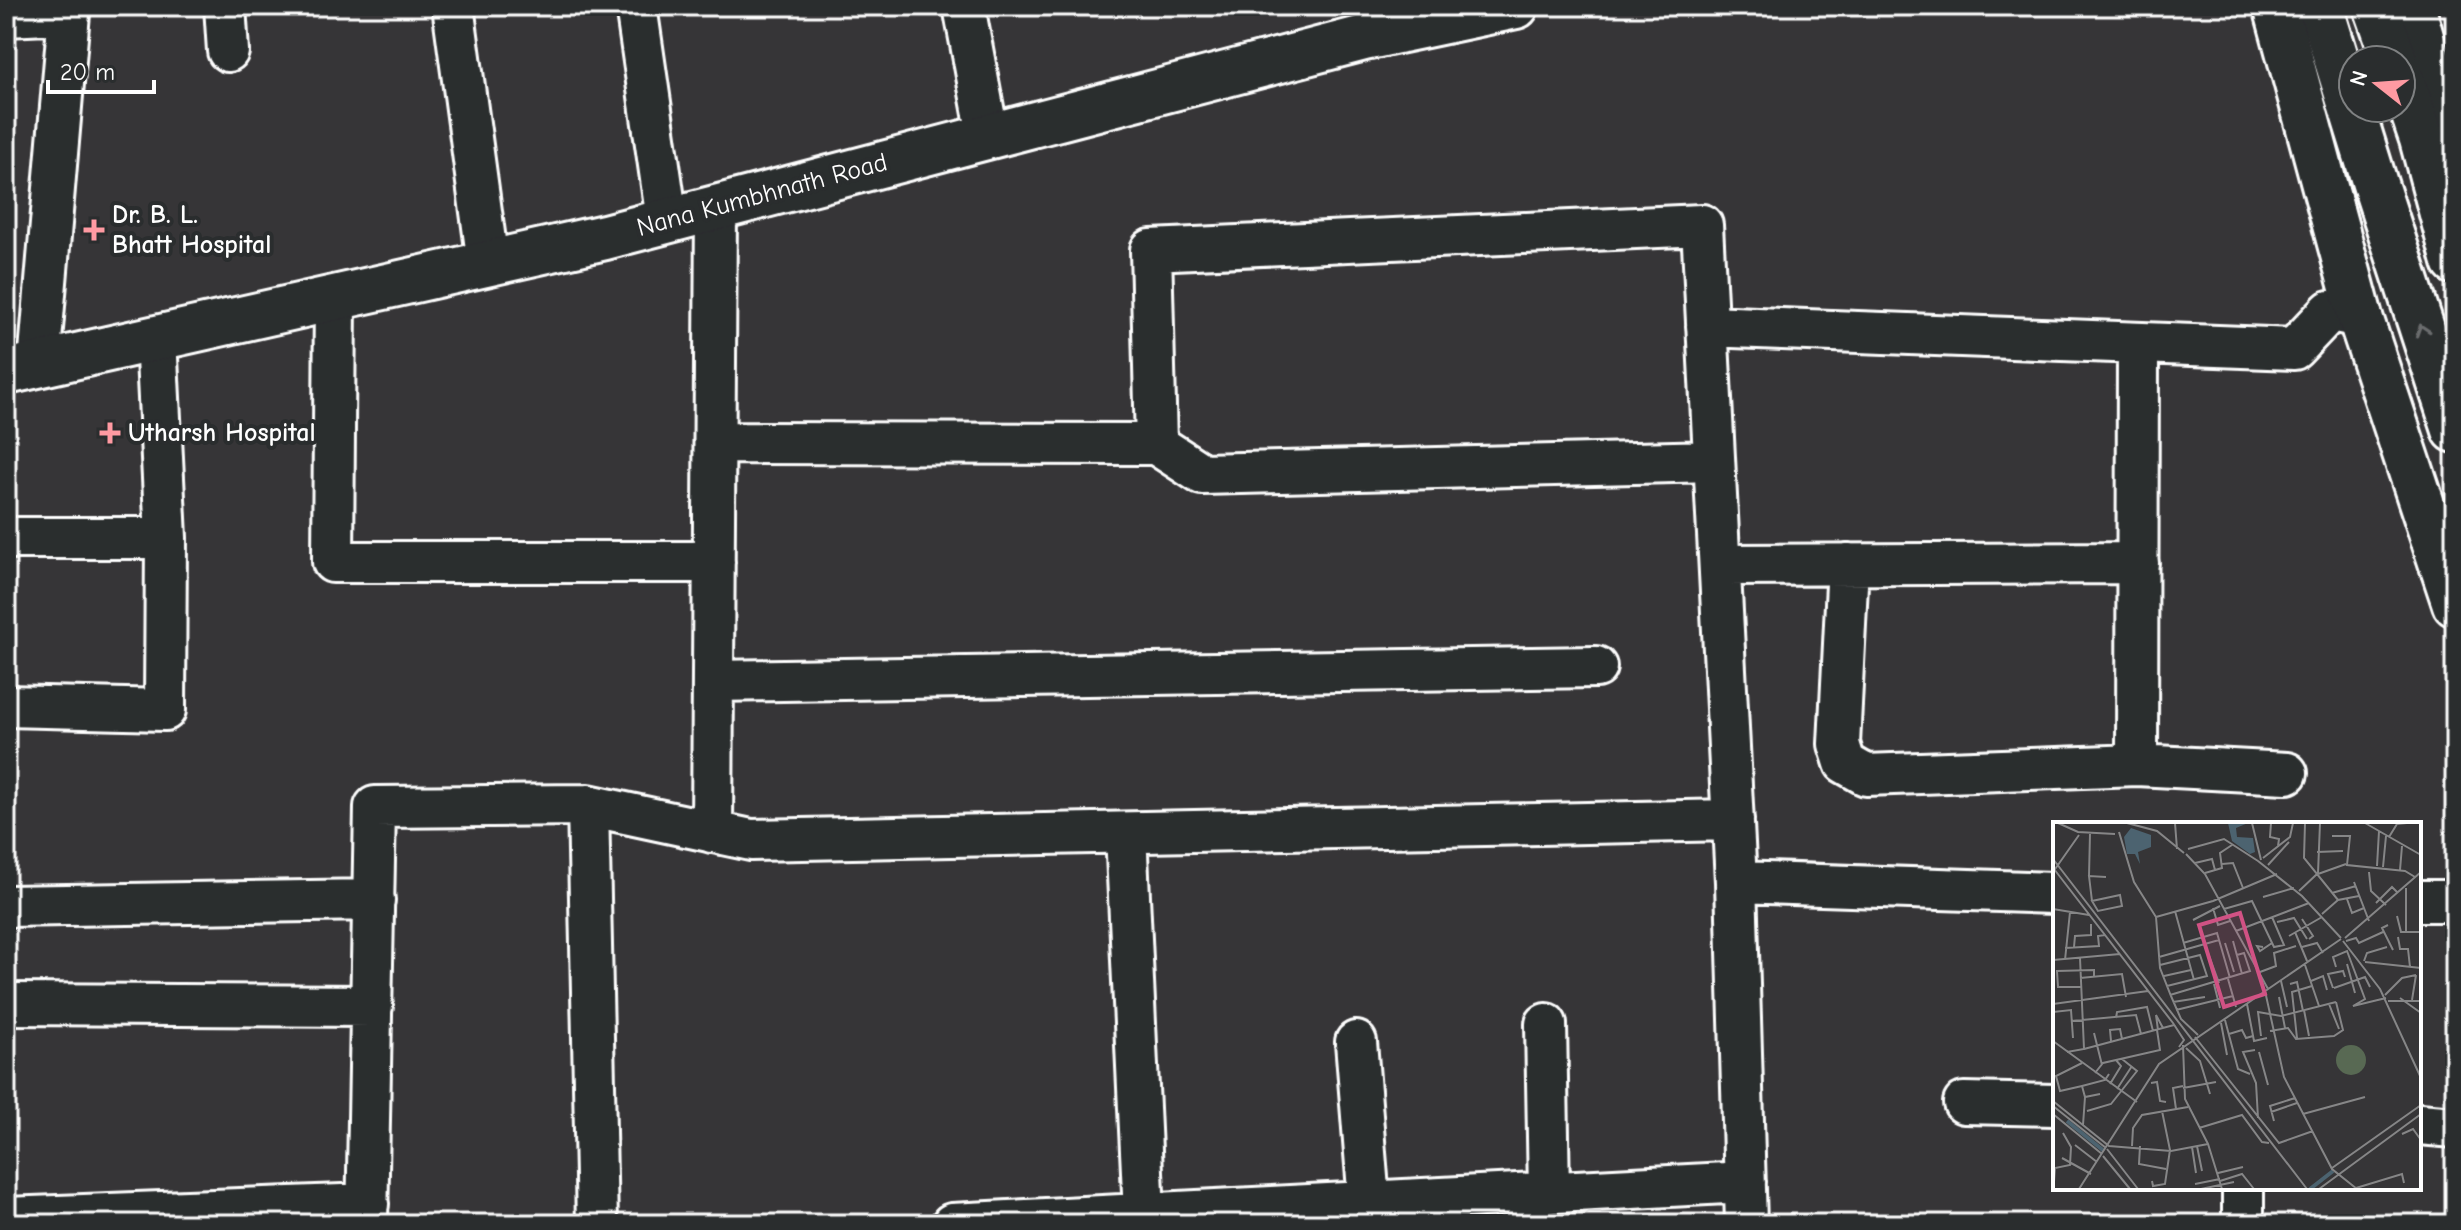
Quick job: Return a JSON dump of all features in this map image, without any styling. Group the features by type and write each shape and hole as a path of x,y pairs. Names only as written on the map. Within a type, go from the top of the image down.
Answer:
{"main road":[{"name":"Nana Kumbhnath Road","path":"22,368 605,237 1364,38 1434,14 1516,6"},
{"path":"2276,6 2360,317 2455,604"},
{"path":"2320,6 2455,430"},
{"path":"2376,6 2389,44"},
{"path":"2417,104 2439,142 2455,262"}],"street":[{"path":"225,6 228,51"},
{"path":"453,6 488,263"},
{"path":"636,6 667,220"},
{"path":"964,6 988,135"},
{"path":"2414,6 2439,142"},
{"path":"6,16 69,13 22,368"},
{"path":"712,832 716,207"},
{"path":"1156,444 1151,250 1702,225 1736,882 1746,1224"},
{"path":"335,297 333,562 714,562"},
{"path":"1707,326 2294,349 2330,311 2360,317"},
{"path":"6,706 165,710 166,538 156,338"},
{"path":"2137,765 2138,343"},
{"path":"715,443 1156,444 1202,474 1714,461"},
{"path":"6,538 166,538"},
{"path":"1720,565 2138,563"},
{"path":"1848,564 1839,744 1845,763 1866,775 2137,765 2287,773"},
{"path":"714,681 1596,667"},
{"path":"6,1218 368,1214 375,807 588,805 751,840 1733,820"},
{"path":"588,805 597,1224"},
{"path":"1126,833 1144,1214"},
{"path":"1736,882 2053,893"},
{"path":"6,906 374,900"},
{"path":"2421,901 2455,901"},
{"path":"6,1004 372,1006"},
{"path":"1546,1024 1549,1193"},
{"path":"1356,1042 1369,1202"},
{"path":"1964,1103 2053,1105"},
{"path":"2421,1124 2455,1127"},
{"path":"952,1224 1369,1202 1462,1211 1549,1193 1745,1182"},
{"path":"2243,1190 2243,1224"}],"place":[{"name":"Dr. B. L. Bhatt Hospital","path":"94,230"},
{"name":"Utharsh Hospital","path":"110,433"}]}
